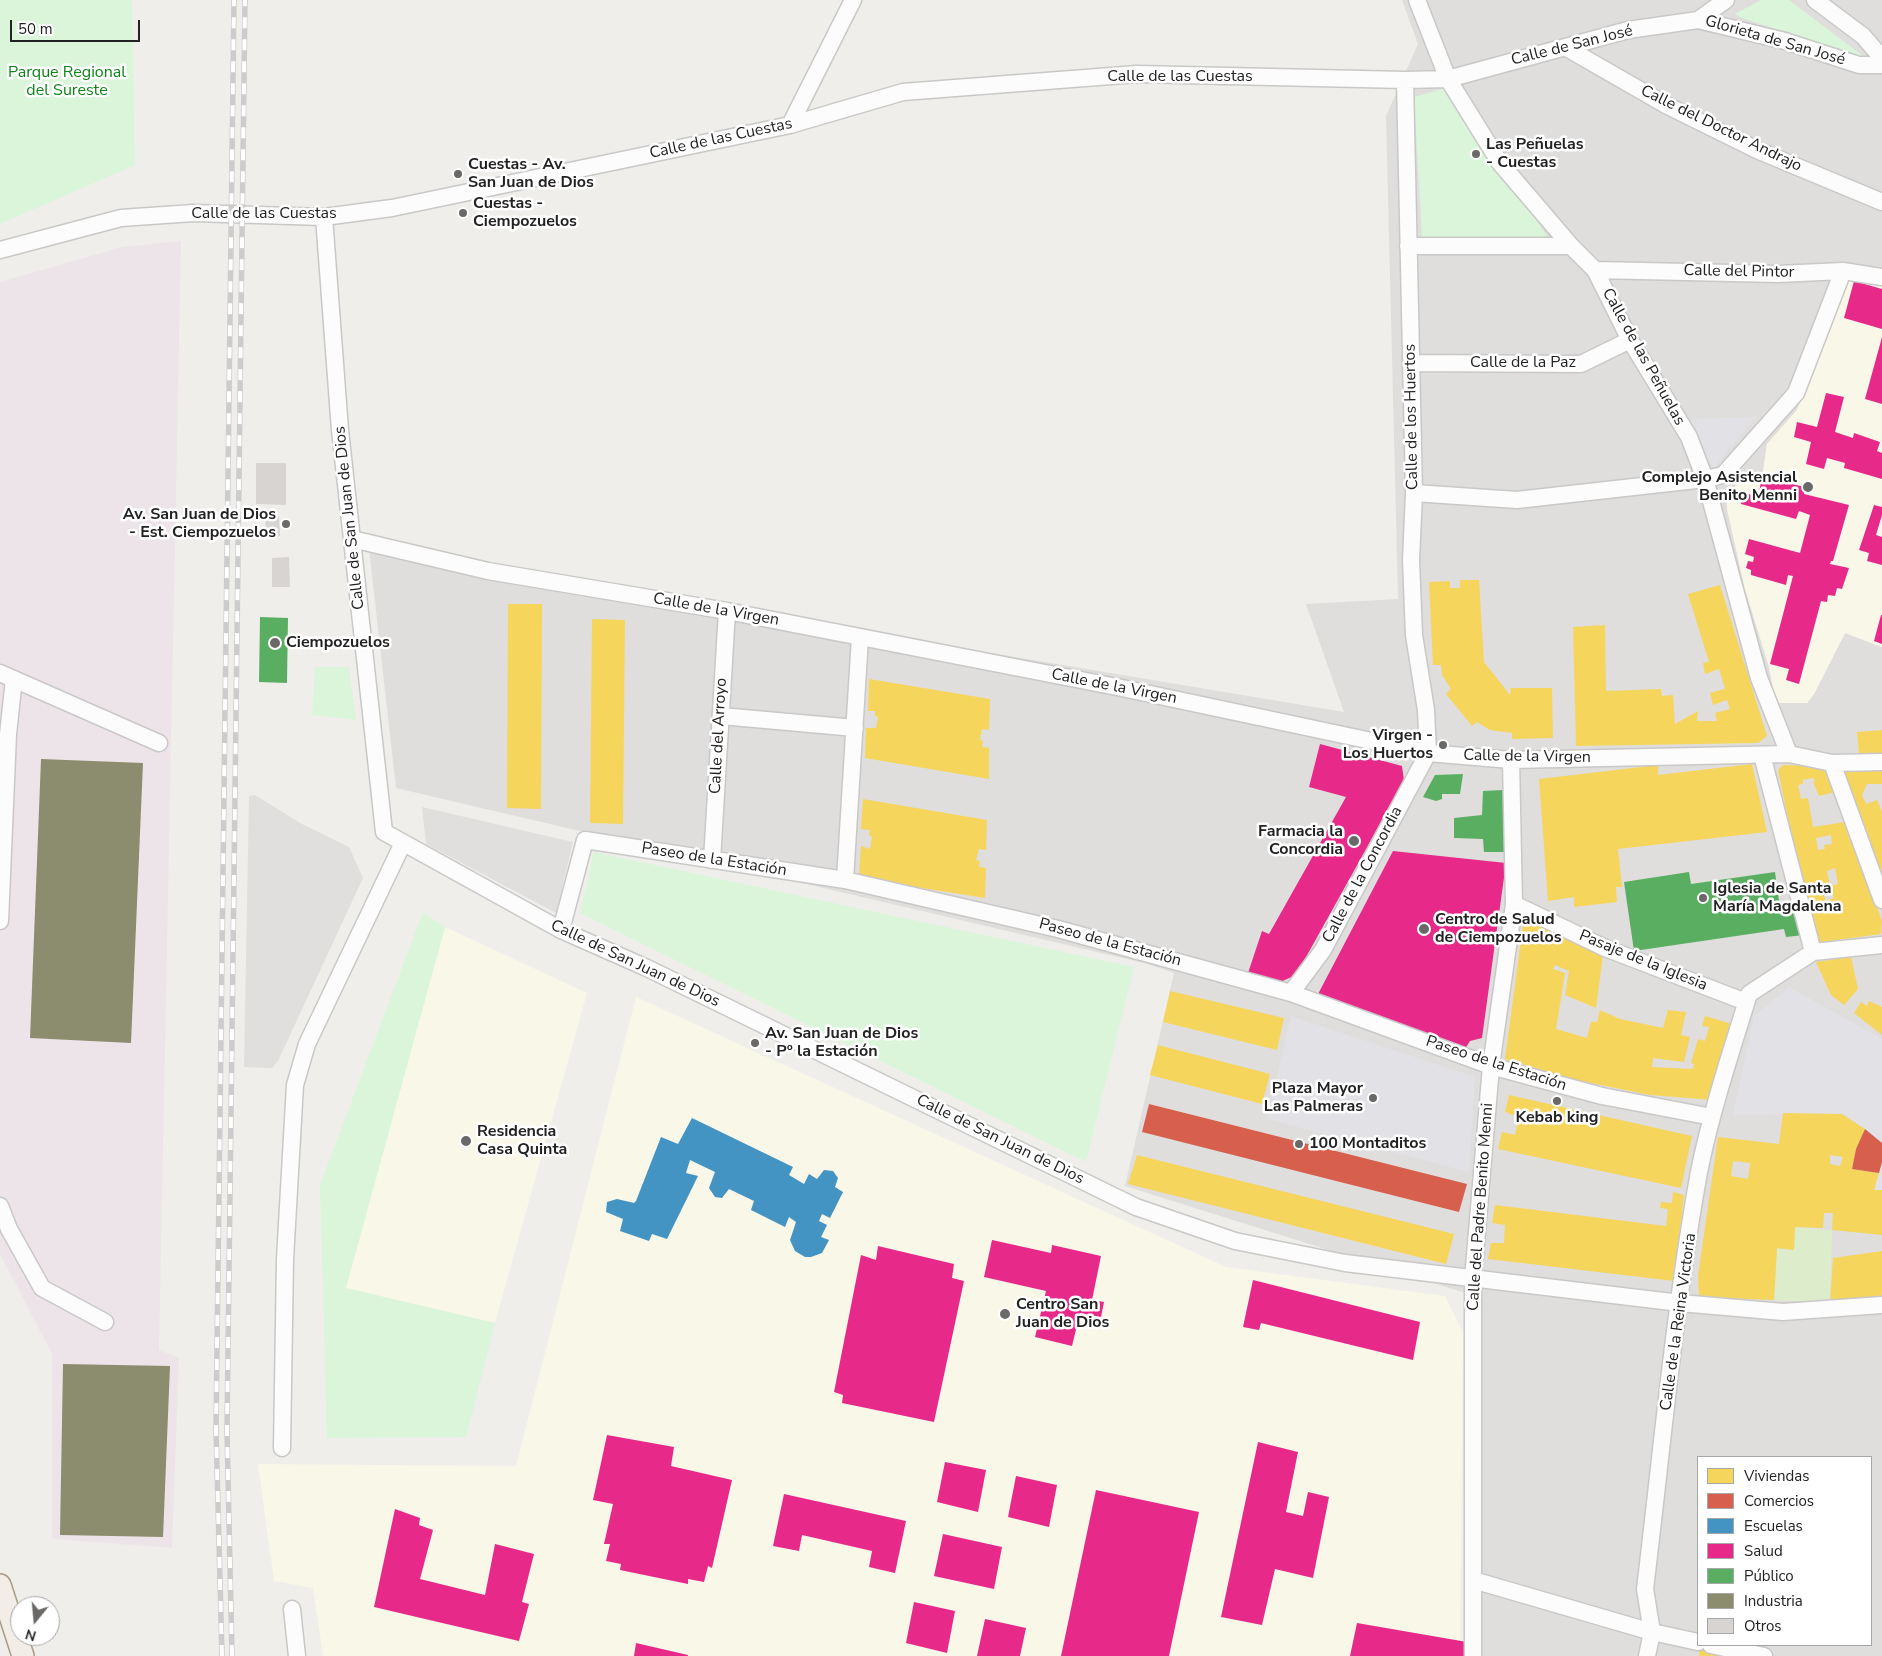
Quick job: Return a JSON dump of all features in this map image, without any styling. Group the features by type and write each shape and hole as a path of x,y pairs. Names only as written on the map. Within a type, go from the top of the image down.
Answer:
{"main road":[{"path":"0,1585 24,1656"}],"street":[{"path":"790,125 853,0"},
{"name":"Calle de las Peñuelas","path":"1417,0 1448,79 1500,163 1571,246 1595,270 1630,340 1689,438 1705,479 1759,678 1789,754"},
{"name":"Glorieta de San José","path":"1698,20 1726,0"},
{"name":"Glorieta de San José","path":"1815,0 1863,36 1882,58"},
{"name":"Calle de San José","path":"1448,79 1628,30 1698,20"},
{"name":"Glorieta de San José","path":"1698,20 1785,41 1859,66 1882,65"},
{"name":"Calle del Doctor Andrajo","path":"1565,47 1666,105 1757,150 1882,202"},
{"name":"Calle de las Cuestas","path":"0,250 122,218 193,213 324,216 409,204 790,125 903,92 1137,74 1405,80 1448,79"},
{"name":"Calle de los Huertos","path":"1405,80 1414,493 1411,560 1414,635 1426,710 1428,753"},
{"name":"Calle de San Juan de Dios","path":"324,216 338,411 384,832 561,930 656,973 1136,1207 1236,1241 1345,1263 1680,1303 1783,1312 1882,1305"},
{"path":"1408,246 1571,246"},
{"name":"Calle del Pintor","path":"1595,270 1778,274 1843,271 1882,277"},
{"path":"1414,493 1517,500 1705,479 1723,475 1796,392 1843,271"},
{"name":"Calle de la Paz","path":"1411,363 1581,364 1630,340"},
{"name":"Calle de la Virgen","path":"352,539 488,571 727,611 1131,690 1428,753 1511,760 1789,754 1832,763 1882,762"},
{"name":"Calle del Arroyo","path":"712,860 727,611"},
{"path":"845,880 860,637"},
{"path":"0,921 8,734 7,676 159,744"},
{"path":"721,716 855,728"},
{"name":"Calle de la Concordia","path":"1292,993 1323,950 1428,753"},
{"path":"1762,755 1802,903 1813,952"},
{"name":"Calle del Padre Benito Menni","path":"1473,1656 1474,1279 1491,1066 1514,904 1511,760"},
{"path":"1832,763 1882,900"},
{"name":"Paseo de la Estación","path":"561,930 585,840 845,880 1058,929 1292,993 1491,1066 1602,1096 1712,1117"},
{"path":"282,1448 285,1259 295,1085 307,1044 403,843"},
{"name":"Pasaje de la Iglesia","path":"1514,904 1605,948 1747,998"},
{"path":"1747,998 1813,952 1882,945"},
{"name":"Calle de la Reina Victoria","path":"1646,1656 1652,1632 1645,1589 1680,1303 1700,1172 1712,1117 1747,998"},
{"path":"0,1206 9,1229 42,1288 105,1322"},
{"path":"1473,1580 1652,1632 1697,1642"},
{"path":"292,1609 297,1656"},
{"path":"1716,1646 1764,1656"}],"shaded area":[{"path":"1402,0 1882,0 1882,282 1850,276 1797,410 1767,444 1763,472 1741,478 1727,497 1727,509 1745,589 1769,667 1776,703 1807,703 1814,694 1845,633 1882,647 1882,1656 1481,1656 1481,1298 1125,1186 1174,973 1144,963 396,788 369,549 1344,712 1306,604 1398,599 1386,116 1418,44"},
{"path":"181,241 159,1350 179,1358 172,1548 52,1539 52,1354 0,1254 0,282 122,247"},
{"name":"Complejo Asistencial Benito Menni","path":"1850,276 1882,282 1882,647 1845,633 1814,694 1807,703 1776,703 1769,667 1745,589 1727,509 1727,497 1741,478 1763,472 1767,444 1797,410"},
{"path":"1756,417 1713,469 1690,419"},
{"path":"255,795 302,824 349,847 363,878 278,1061 272,1068 244,1067 249,796"},
{"path":"422,807 573,842 556,913 426,844"},
{"name":"Residencia Casa Quinta","path":"445,927 587,993 495,1323 345,1288"},
{"path":"1789,987 1882,1039 1882,1143 1842,1114 1733,1115 1754,1016"},
{"name":"Centro San Juan de Dios","path":"636,997 1226,1267 1445,1296 1463,1332 1460,1656 323,1656 313,1588 274,1581 258,1464 516,1466"},
{"name":"Plaza Mayor Las Palmeras","path":"1291,1016 1475,1077 1469,1172 1267,1119"},
{"path":"1882,1162 1882,1190 1874,1190"}],"green space":[{"name":"Parque Regional del Sureste","path":"0,0 132,0 135,165 0,224"},
{"path":"1761,0 1789,0 1867,59 1742,18 1735,14"},
{"path":"1446,88 1549,239 1422,238 1414,97"},
{"path":"315,667 349,667 356,720 312,715"},
{"path":"594,852 1134,967 1086,1162 580,913"},
{"path":"423,912 445,927 346,1288 495,1323 466,1437 327,1438 320,1185"},
{"path":"1795,1227 1832,1230 1830,1303 1774,1300 1777,1248 1793,1250"}],"building: Viviendas":[{"path":"1460,580 1479,580 1484,662 1510,695 1511,688 1552,688 1553,738 1512,739 1512,733 1490,730 1477,722 1472,726 1446,694 1451,689 1442,675 1441,665 1433,665 1429,582 1450,581 1450,588 1460,588"},
{"path":"1720,585 1767,736 1758,743 1576,746 1573,627 1605,625 1606,691 1661,689 1662,696 1673,695 1675,724 1698,711 1697,721 1717,721 1715,713 1730,709 1727,700 1713,705 1710,693 1725,689 1719,669 1705,674 1703,663 1709,662 1688,594"},
{"path":"508,604 542,604 541,809 507,808"},
{"path":"592,619 625,620 623,824 590,823"},
{"path":"869,679 990,699 989,730 982,729 980,740 983,741 982,747 989,748 989,779 865,758 866,728 876,728 878,717 875,716 875,711 868,711"},
{"path":"1882,730 1882,753 1859,754 1857,732"},
{"path":"1752,764 1767,832 1618,849 1622,887 1616,887 1617,902 1574,907 1574,897 1548,901 1539,779 1658,765 1658,775"},
{"path":"1783,765 1821,766 1827,769 1835,792 1819,796 1813,778 1803,780 1803,784 1798,785 1801,799 1808,798 1813,827 1845,822 1882,921 1881,934 1814,943 1778,770","holes":["1831,835 1832,844 1824,845 1825,849 1818,850 1816,838","1835,868 1838,884 1830,886 1827,871","1830,886 1834,898 1826,901 1823,893"]},
{"path":"1882,768 1882,784 1867,784 1862,795 1866,804 1877,800 1882,812 1882,883 1840,771"},
{"path":"863,799 987,820 986,850 979,849 976,860 980,861 979,867 986,868 985,898 859,878 861,846 870,849 872,836 869,836 870,830 861,829"},
{"path":"1524,917 1603,955 1596,1008 1565,995 1569,971 1555,965 1553,969 1565,973 1556,1029 1587,1038 1591,1022 1597,1022 1600,1010 1620,1019 1663,1028 1668,1010 1686,1012 1681,1035 1690,1037 1684,1062 1653,1058 1652,1067 1693,1069 1694,1064 1691,1063 1698,1039 1705,1041 1709,1027 1702,1026 1705,1016 1732,1024 1712,1100 1650,1095 1576,1080 1505,1059"},
{"path":"1851,957 1858,989 1844,1005 1831,995 1816,962"},
{"path":"1170,991 1284,1018 1277,1050 1163,1022"},
{"path":"1869,1001 1882,1007 1882,1035 1854,1013 1861,1002 1867,1006"},
{"path":"1158,1045 1270,1074 1262,1104 1150,1075"},
{"path":"1509,1095 1692,1136 1681,1188 1498,1149 1502,1132 1515,1135 1519,1117 1505,1112"},
{"path":"1783,1113 1842,1114 1865,1129 1856,1149 1852,1169 1879,1173 1874,1190 1882,1190 1882,1235 1832,1230 1833,1213 1824,1213 1823,1228 1795,1227 1794,1250 1777,1248 1774,1300 1699,1297 1698,1276 1718,1137 1779,1144","holes":["1830,1155 1843,1157 1840,1166 1830,1164","1733,1161 1750,1163 1748,1179 1731,1176"]},
{"path":"1137,1155 1454,1234 1446,1264 1128,1184"},
{"path":"1673,1192 1684,1195 1674,1281 1488,1259 1491,1243 1504,1243 1505,1225 1492,1223 1495,1205 1666,1226 1668,1209 1660,1208 1661,1202 1672,1203"},
{"path":"1882,1251 1882,1296 1830,1303 1833,1258"},
{"path":"1700,1648 1733,1655 1733,1656 1699,1656"}],"building: Comercios":[{"path":"1149,1104 1467,1184 1459,1212 1142,1132"},
{"path":"1865,1129 1882,1143 1882,1162 1879,1173 1852,1169 1856,1149"}],"building: Escuelas":[{"path":"692,1118 793,1167 789,1175 804,1184 809,1174 817,1179 824,1170 833,1171 838,1178 835,1187 843,1192 830,1218 822,1214 819,1221 827,1225 821,1237 829,1240 822,1253 805,1257 795,1251 790,1240 796,1222 789,1217 785,1227 751,1210 754,1201 729,1189 722,1198 715,1197 709,1188 715,1172 690,1160 686,1173 698,1176 667,1239 652,1234 649,1241 620,1231 623,1219 606,1212 607,1202 617,1199 634,1203 661,1137 678,1144"}],"building: Salud":[{"path":"1854,281 1882,289 1882,329 1844,318"},
{"path":"1882,337 1882,404 1865,399"},
{"path":"1826,393 1844,397 1835,432 1853,438 1854,433 1880,442 1877,451 1882,453 1882,479 1844,468 1845,463 1827,458 1824,469 1806,464 1811,442 1794,437 1797,422 1817,427"},
{"path":"1762,477 1805,487 1804,494 1849,505 1833,561 1830,564 1849,568 1842,589 1837,588 1835,596 1828,595 1827,602 1821,601 1799,684 1786,680 1789,669 1770,664 1793,576 1788,575 1786,585 1751,575 1751,570 1746,568 1748,561 1753,562 1754,557 1745,554 1749,539 1800,553 1810,515 1799,511 1796,519 1741,504 1743,492 1758,497"},
{"path":"1874,505 1882,507 1882,515 1876,535 1882,537 1882,565 1867,561 1869,553 1859,550"},
{"path":"1882,615 1882,644 1874,641"},
{"path":"1320,744 1402,766 1404,781 1296,975 1278,983 1248,973 1262,931 1269,934 1346,797 1309,787"},
{"name":"Centro de Salud de Ciempozuelos","path":"1393,851 1506,863 1482,1038 1470,1041 1465,1049 1317,996"},
{"path":"992,1240 1051,1253 1052,1245 1101,1256 1092,1300 1104,1302 1101,1317 1080,1313 1072,1346 1035,1337 1046,1291 984,1277"},
{"path":"878,1246 954,1264 952,1278 964,1281 934,1422 842,1403 843,1395 834,1392 861,1255 876,1260"},
{"path":"1253,1280 1420,1322 1413,1360 1261,1323 1259,1330 1243,1327"},
{"path":"607,1435 674,1447 671,1466 732,1480 712,1568 708,1566 704,1582 688,1579 688,1584 620,1570 621,1564 606,1561 610,1544 604,1544 613,1504 593,1500"},
{"path":"1258,1442 1298,1452 1286,1512 1303,1516 1308,1492 1329,1497 1313,1578 1275,1569 1262,1625 1221,1617"},
{"path":"945,1462 986,1470 978,1512 937,1502"},
{"path":"1016,1476 1057,1485 1049,1527 1008,1517"},
{"path":"1096,1490 1199,1512 1169,1656 1061,1656"},
{"path":"784,1494 906,1521 895,1573 869,1567 872,1551 802,1535 799,1551 773,1546"},
{"path":"395,1509 420,1518 419,1525 433,1530 420,1579 485,1595 495,1544 534,1554 522,1602 529,1604 519,1641 374,1607"},
{"path":"943,1534 1002,1547 994,1589 934,1576"},
{"path":"914,1602 955,1611 947,1653 906,1643"},
{"path":"985,1619 1026,1628 1020,1656 977,1656"},
{"path":"1357,1623 1467,1642 1464,1656 1350,1656"},
{"path":"636,1643 688,1655 688,1656 634,1656"}],"building: Público":[{"path":"260,617 288,618 287,683 259,682"},
{"path":"1463,774 1460,794 1442,794 1442,799 1436,801 1423,797 1435,775"},
{"path":"1503,790 1506,852 1484,852 1483,839 1454,838 1454,818 1482,815 1483,791"},
{"name":"Iglesia de Santa María Magdalena","path":"1689,872 1691,884 1775,872 1781,915 1801,912 1804,935 1786,937 1784,929 1634,951 1624,882"}],"building: Industria":[{"path":"41,759 143,763 131,1043 30,1038"},
{"path":"63,1364 170,1366 163,1537 60,1535"}],"building: Otros":[{"path":"256,463 286,463 286,505 256,504"},
{"path":"265,516 279,516 280,536 266,536"},
{"path":"289,557 290,587 272,587 272,558"}],"railway":[{"path":"222,1656 216,1429 234,0"},
{"path":"232,1656 227,1430 245,0"}],"place":[{"name":"Las Peñuelas - Cuestas","path":"1476,154"},
{"name":"Cuestas - Av. San Juan de Dios","path":"458,174"},
{"name":"Cuestas - Ciempozuelos","path":"463,213"},
{"name":"Complejo Asistencial Benito Menni","path":"1808,487"},
{"name":"Av. San Juan de Dios - Est. Ciempozuelos","path":"286,524"},
{"name":"Ciempozuelos","path":"275,643"},
{"name":"Virgen - Los Huertos","path":"1443,745"},
{"name":"Farmacia la Concordia","path":"1354,841"},
{"name":"Iglesia de Santa María Magdalena","path":"1703,898"},
{"name":"Centro de Salud de Ciempozuelos","path":"1424,929"},
{"name":"Av. San Juan de Dios - Pº la Estación","path":"755,1043"},
{"name":"Plaza Mayor Las Palmeras","path":"1373,1098"},
{"name":"Kebab king","path":"1557,1101"},
{"name":"Residencia Casa Quinta","path":"466,1141"},
{"name":"100 Montaditos","path":"1299,1144"},
{"name":"Centro San Juan de Dios","path":"1005,1314"}]}
